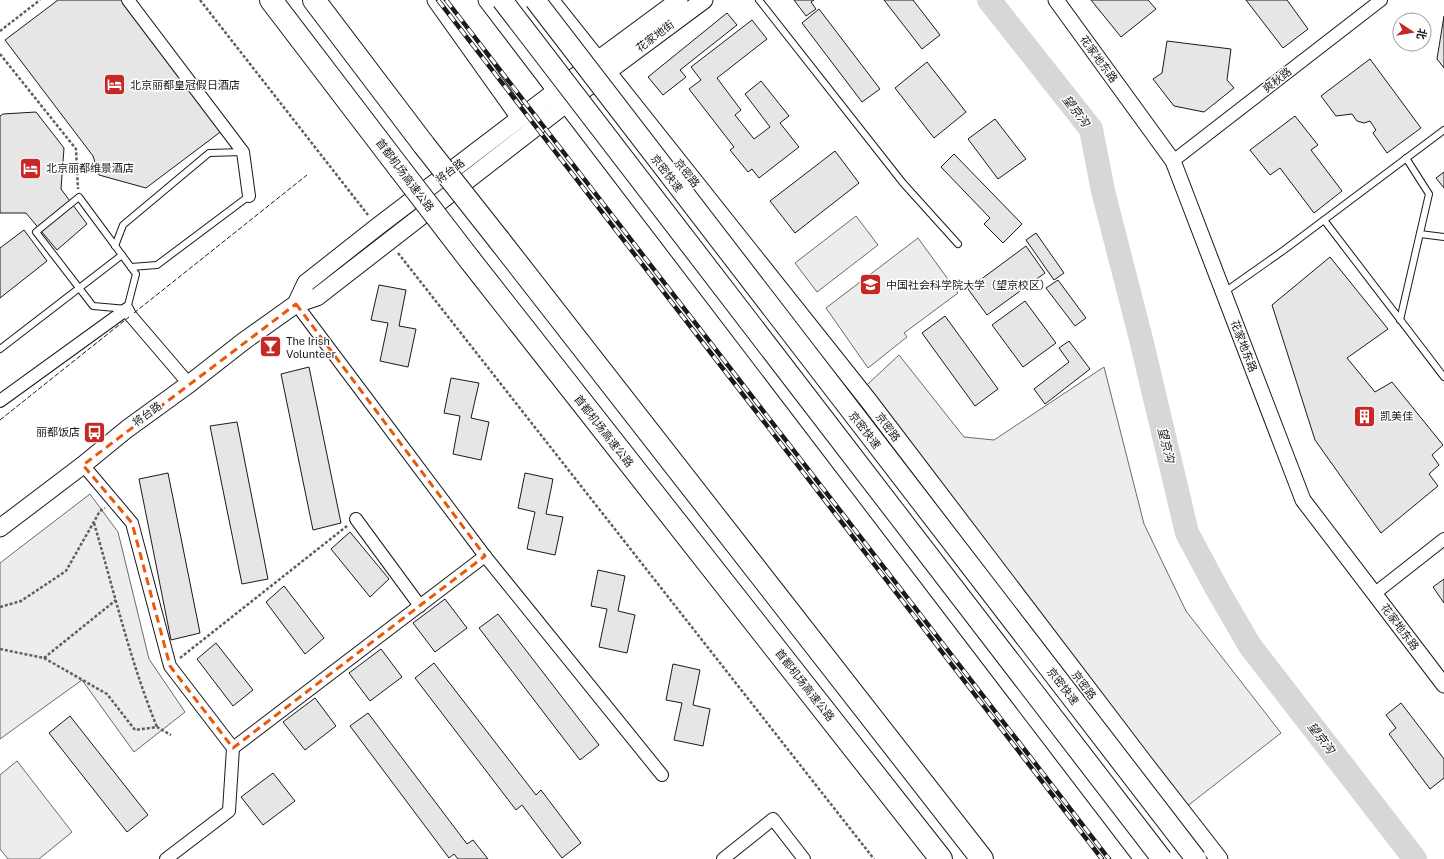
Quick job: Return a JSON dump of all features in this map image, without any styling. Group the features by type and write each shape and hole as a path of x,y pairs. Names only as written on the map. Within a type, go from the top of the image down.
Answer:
{"highway":[{"name":"首都机场高速公路","path":"271,0 470,260 942,859"},
{"path":"314,0 424,145 982,859"},
{"path":"502,0 1162,859"},
{"name":"京密快速","path":"535,0 1196,859"}],"main road":[{"path":"436,0 520,118"},
{"path":"487,0 1143,859"},
{"name":"京密路","path":"550,0 868,400 1219,859"},
{"name":"花家地街","path":"603,66 679,0"},
{"name":"花家地街","path":"603,66 704,0"},
{"path":"562,97 603,66"},
{"name":"将台路","path":"296,304 306,283 377,227 520,118 562,97"},
{"name":"将台路","path":"0,528 83,465 127,429 189,384 244,341 296,304 317,297 389,242 562,97"}],"street":[{"path":"128,0 243,152 249,196"},
{"name":"花家地东路","path":"1056,0 1172,161 1303,500 1444,685"},
{"name":"爽秋路","path":"1172,161 1381,0"},
{"path":"296,304 485,556 662,775"},
{"path":"0,401 127,309 130,315 189,384"},
{"path":"83,465 132,522 170,666 233,748 229,811 166,859"},
{"path":"356,519 420,606"},
{"path":"1374,594 1444,538"},
{"path":"233,748 485,556"},
{"path":"723,859 773,819 804,859"}],"lane":[{"path":"759,0 903,183 958,244"},
{"path":"1223,293 1324,220 1444,130"},
{"path":"115,246 123,225 209,153 243,152"},
{"path":"1400,320 1429,194 1406,158"},
{"path":"131,267 157,266 249,196"},
{"path":"79,197 136,274 127,309 93,306 36,232 79,197"},
{"path":"1324,220 1444,377"},
{"path":"1420,234 1444,237"},
{"path":"0,349 122,255"}],"path":[{"path":"0,31 40,0"},
{"path":"200,0 377,227"},
{"path":"0,54 76,149 79,197"},
{"path":"389,242 874,859"},
{"path":"0,607 21,601 66,571 100,512 113,501"},
{"path":"170,666 356,519"},
{"path":"94,523 132,658 145,698 157,727 171,736"},
{"path":"44,658 116,600"},
{"path":"0,649 44,658 107,694 135,730 157,727"}],"highlighted area":[{"path":"296,304 485,556 233,748 170,666 132,523 83,465"}],"shaded area":[{"path":"856,216 878,245 817,292 795,263"},
{"path":"918,238 958,293 904,333 907,337 868,368 826,308"},
{"path":"899,355 964,437 994,440 1104,367 1144,524 1186,611 1281,733 1172,818 855,396"},
{"path":"90,494 118,532 149,659 185,712 134,752 82,680 0,739 0,563"},
{"path":"17,761 72,832 39,859 8,859 0,849 0,775"}],"building":[{"name":"北京丽都皇冠假日酒店","path":"58,0 122,0 223,130 146,188 99,175 93,156 5,40"},
{"path":"794,0 814,0 811,2 816,9 806,16"},
{"path":"884,0 913,0 940,35 922,49"},
{"path":"1091,0 1148,0 1156,9 1121,37"},
{"path":"1246,0 1287,0 1308,29 1283,48"},
{"path":"819,9 880,89 862,102 802,23"},
{"path":"727,13 737,25 680,70 686,77 663,95 648,77"},
{"path":"1444,16 1444,68 1437,59"},
{"path":"752,20 767,39 717,78 741,110 735,115 754,139 770,127 745,94 761,81 789,116 780,123 799,147 759,178 752,169 748,172 730,150 734,147 689,89 701,80 691,67"},
{"path":"1167,41 1231,49 1227,80 1234,88 1204,112 1174,106 1153,79 1162,73"},
{"path":"1370,59 1421,128 1387,153 1373,133 1376,130 1370,121 1364,123 1357,121 1352,114 1336,116 1321,96"},
{"path":"927,62 966,112 934,138 895,88"},
{"name":"北京丽都维景酒店","path":"36,112 64,148 61,189 87,224 57,250 26,213 0,213 0,116 3,114"},
{"path":"1295,116 1318,145 1311,150 1342,191 1314,213 1280,168 1270,175 1250,150"},
{"path":"995,119 1026,159 998,179 968,139"},
{"path":"835,151 859,183 795,233 770,201"},
{"path":"954,154 1022,224 1003,243 984,224 990,218 941,167"},
{"path":"1444,172 1444,188 1436,178"},
{"path":"24,230 47,261 0,298 0,248"},
{"path":"1036,233 1064,273 1054,280 1026,240"},
{"path":"1026,246 1045,273 987,315 968,289"},
{"name":"凯美佳","path":"1330,257 1388,329 1347,358 1375,392 1392,382 1443,445 1432,455 1439,465 1429,474 1438,486 1381,533 1315,440 1272,305"},
{"path":"1058,280 1086,318 1075,326 1046,288"},
{"path":"379,285 406,290 399,326 416,329 408,367 380,361 388,323 371,320"},
{"path":"1025,301 1056,343 1023,367 992,325"},
{"path":"945,316 998,389 975,406 922,333"},
{"path":"1069,341 1090,369 1045,404 1034,389 1069,362 1059,348"},
{"path":"309,367 341,523 313,530 281,374"},
{"path":"451,378 479,383 471,418 489,422 481,460 453,454 460,416 444,413"},
{"path":"237,422 268,579 242,584 210,426"},
{"path":"168,473 200,633 171,640 139,479"},
{"path":"525,473 553,479 546,514 563,517 555,555 527,549 535,512 518,508"},
{"path":"350,532 389,579 370,597 331,549"},
{"path":"598,570 625,576 618,611 635,615 627,653 599,647 607,609 591,606"},
{"path":"1444,579 1444,603 1433,587"},
{"path":"284,586 324,638 305,654 266,602"},
{"path":"445,599 467,628 435,652 413,623"},
{"path":"498,614 599,745 580,760 479,628"},
{"path":"216,643 253,690 233,706 197,659"},
{"path":"381,649 402,677 370,701 349,673"},
{"path":"434,663 536,795 541,790 581,843 562,858 522,805 516,810 415,678"},
{"path":"673,664 700,670 693,705 710,709 703,746 674,740 682,703 666,700"},
{"path":"315,698 336,726 305,750 283,722"},
{"path":"1401,703 1444,759 1444,778 1430,789 1389,734 1396,728 1386,715"},
{"path":"368,713 467,844 473,840 488,859 458,859 454,854 449,858 350,726"},
{"path":"70,716 148,815 127,832 49,733"},
{"path":"273,773 295,801 263,825 241,797"}],"waterway":[{"name":"望京沟","path":"989,0 1091,129 1103,191 1141,339 1187,533 1250,646 1415,859"}],"railway":[{"path":"438,0 1102,859"},
{"path":"446,0 1109,859"}],"fence":[{"path":"134,313 307,175"},
{"path":"0,420 129,317"}],"place":[{"name":"北京丽都皇冠假日酒店","path":"114,85"},
{"name":"北京丽都维景酒店","path":"31,168"},
{"name":"中国社会科学院大学（望京校区）","path":"871,285"},
{"name":"The Irish Volunteer","path":"270,347"},
{"name":"凯美佳","path":"1364,416"},
{"name":"丽都饭店","path":"95,432"}]}
